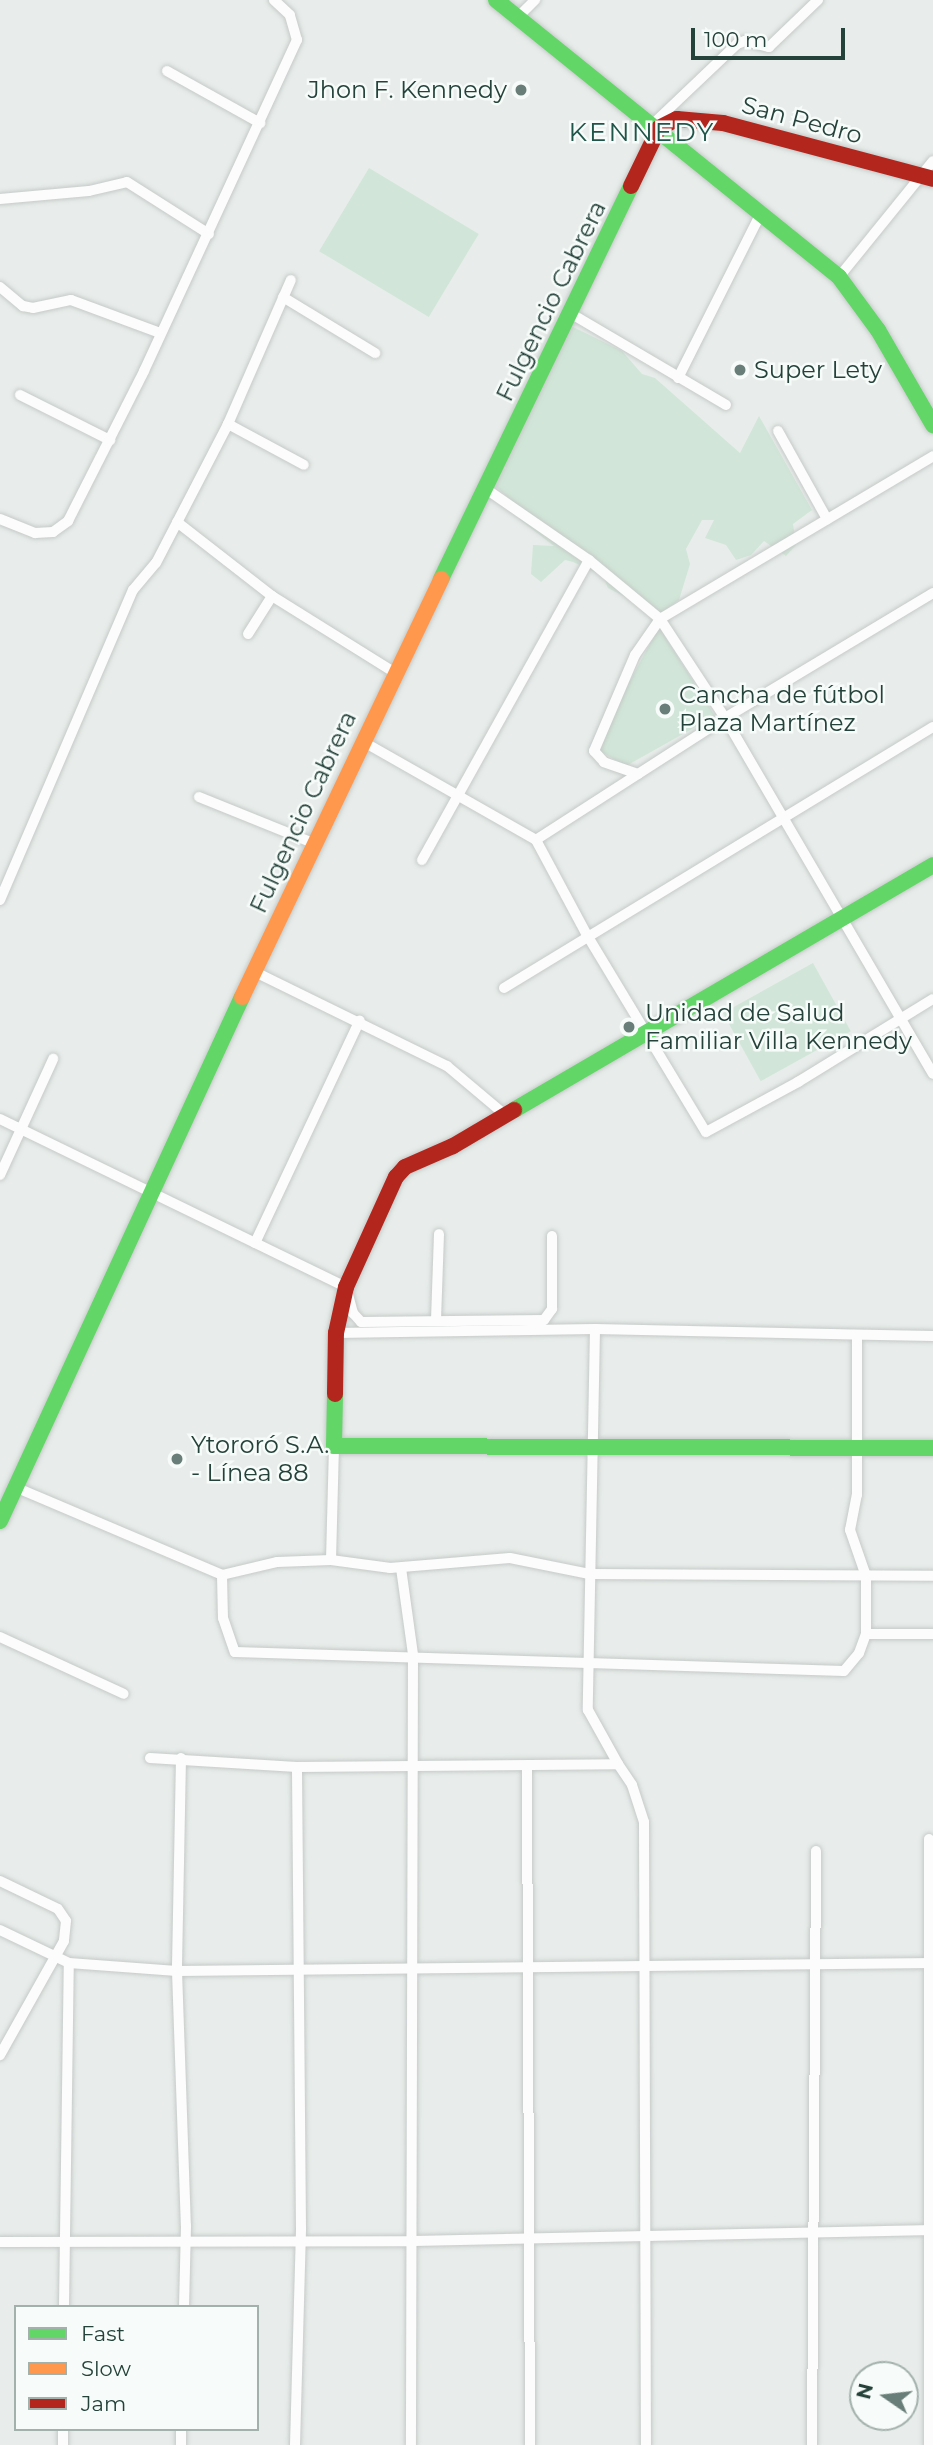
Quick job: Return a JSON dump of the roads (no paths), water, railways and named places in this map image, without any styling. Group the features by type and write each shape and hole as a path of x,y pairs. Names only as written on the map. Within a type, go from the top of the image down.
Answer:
{"main road":[{"path":"496,0 762,211 839,277 878,330 933,425"},
{"name":"San Pedro","path":"656,126 677,119 723,123 926,177"},
{"name":"Fulgencio Cabrera","path":"0,1521 313,842 486,489 656,126"},
{"path":"933,865 453,1146 405,1167 396,1177 346,1287 336,1333 334,1446 933,1448"}],"street":[{"path":"0,519 35,533 53,532 68,521 209,234 297,40 290,15 274,0"},
{"path":"519,16 535,0"},
{"path":"656,126 740,42 769,47 818,0"},
{"path":"167,71 260,123"},
{"path":"839,277 926,177 933,162"},
{"path":"0,199 89,191 127,182 209,234"},
{"path":"678,378 762,211"},
{"path":"0,900 140,575 156,563 228,424 290,280"},
{"path":"0,287 23,306 33,308 71,300 160,333"},
{"path":"284,297 375,353"},
{"path":"570,313 726,405"},
{"path":"20,395 110,440"},
{"path":"228,424 304,464"},
{"path":"778,432 827,519"},
{"path":"638,774 604,762 594,751 635,655 660,619 933,456"},
{"path":"486,489 589,560 660,619 725,718 933,1074"},
{"path":"177,522 272,596 395,673"},
{"path":"422,860 589,560"},
{"path":"536,839 725,718 933,593"},
{"path":"248,634 272,596"},
{"path":"504,988 783,815 933,727"},
{"path":"362,741 536,839 587,935 647,1030 702,1129 710,1132 933,999"},
{"path":"199,797 313,842"},
{"path":"253,971 360,1020 447,1066 504,1114"},
{"path":"255,1243 360,1020"},
{"path":"0,1175 53,1059"},
{"path":"0,1119 346,1287 358,1321 547,1319 552,1299 552,1236"},
{"path":"436,1320 439,1234"},
{"path":"336,1333 596,1329 857,1338 933,1336"},
{"path":"596,1329 591,1448 588,1710 632,1785 644,1822 646,2445"},
{"path":"222,1575 223,1618 234,1652 589,1659 844,1671 859,1653 866,1634 866,1576 850,1530 857,1496 857,1338"},
{"path":"331,1560 334,1446"},
{"path":"15,1487 222,1575 277,1562 331,1560 401,1568 510,1558 589,1574 933,1576"},
{"path":"401,1568 413,1655 410,1967 414,2241 411,2445"},
{"path":"866,1634 933,1634"},
{"path":"0,1637 124,1694"},
{"path":"150,1758 298,1767 527,1767 618,1764"},
{"path":"181,1758 177,1971 186,2241 184,2305"},
{"path":"295,2445 301,2241 297,1968 298,1767"},
{"path":"527,1767 530,2445"},
{"path":"929,1839 932,2230 929,2445"},
{"path":"812,2445 812,1965 816,1851"},
{"path":"0,1881 63,1913 64,1941 0,2055"},
{"path":"0,1930 69,1963 177,1971 931,1963"},
{"path":"64,2305 69,1963"},
{"path":"0,2242 531,2240 932,2230"}],"place":[{"name":"Jhon F. Kennedy","path":"521,90"},
{"name":"Super Lety","path":"740,370"},
{"name":"Cancha de fútbol Plaza Martínez","path":"665,709"},
{"name":"Unidad de Salud Familiar Villa Kennedy","path":"629,1027"},
{"name":"Ytororó S.A. - Línea 88","path":"177,1459"}],"district":[{"name":"KENNEDY","path":"642,133"}]}
